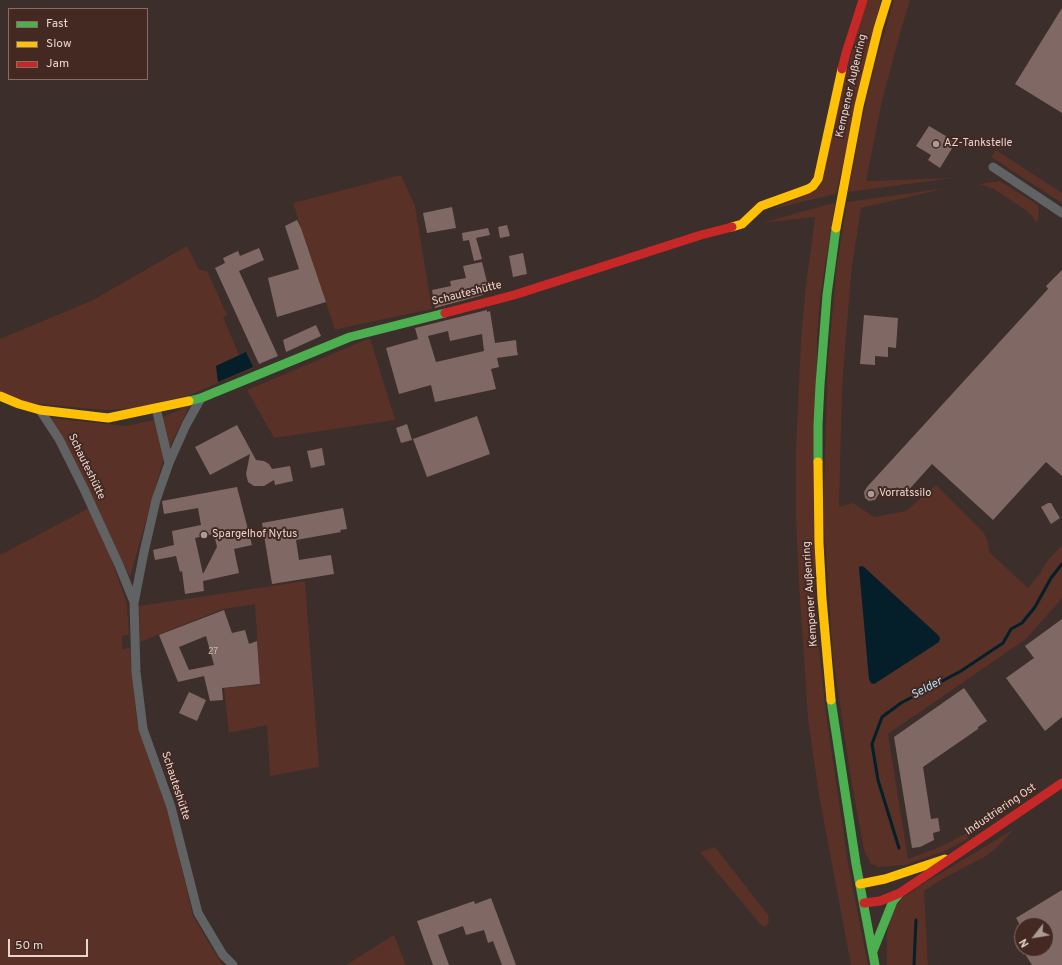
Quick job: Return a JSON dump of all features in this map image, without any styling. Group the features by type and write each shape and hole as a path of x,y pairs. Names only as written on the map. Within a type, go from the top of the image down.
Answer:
{"street":[{"name":"Schauteshütte","path":"0,396 19,404 40,410 108,418 201,398 350,337 514,295 701,235 742,224 761,206 808,189 813,186 818,179 846,53 863,0"},
{"name":"Kempener Außenring","path":"875,965 860,884 830,692 819,543 818,432 827,295 837,218 861,98 878,29 887,0"},
{"path":"993,167 1062,213"},
{"name":"Schauteshütte","path":"201,398 186,425 169,463 156,500 134,603 136,672 143,729 171,807 198,914 223,955 234,965"},
{"path":"156,408 169,463"},
{"name":"Schauteshütte","path":"40,410 60,439 84,488 119,565 134,603"},
{"name":"Industriering Ost","path":"864,903 880,901 900,893 942,866 1062,783"},
{"name":"Industriering Ost","path":"860,884 885,879 953,857"},
{"path":"872,951 893,901 900,893"}],"shaded area":[{"path":"866,0 881,0 836,194 769,210 799,198 818,188 837,108"},
{"path":"894,0 910,0 882,101 866,181 953,178 848,192 875,63"},
{"path":"996,150 1062,193 1062,203 991,157"},
{"path":"401,175 415,206 432,309 335,330 293,203"},
{"path":"1000,181 1038,205 1039,214 1037,223 1027,211 994,189 979,184"},
{"path":"947,188 861,208 852,266 846,335 842,391 839,507 853,503 874,517 906,511 936,485 984,533 988,543 989,552 1028,588 1048,560 1062,545 1062,598 1026,639 888,734 908,859 942,846 963,835 989,818 979,829 964,841 942,852 905,865 879,867 871,864 864,850 850,773 833,657 823,512 828,360 837,264 847,202","holes":["859,567 939,642 874,684 871,683 869,679"]},
{"path":"835,203 820,298 817,333 815,591 826,714 848,863 868,965 851,965 819,795 808,719 796,519 796,448 801,341 805,294 815,217 762,223"},
{"path":"187,246 199,270 207,271 227,315 223,317 239,355 216,366 219,382 253,368 190,395 138,408 106,410 29,403 0,391 0,339 93,300"},
{"path":"370,338 395,420 274,438 247,390"},
{"path":"190,405 169,448 161,418"},
{"path":"51,418 126,426 155,420 164,457 130,577 96,505"},
{"path":"89,508 110,555 127,604 129,635 122,636 122,649 130,648 137,723 170,818 193,916 223,965 0,965 0,555"},
{"path":"305,581 319,767 270,776 267,725 229,733 224,688 260,685 255,604 223,609 140,642 139,606"},
{"path":"1014,829 986,856 944,878 924,891 928,965 887,965 887,933 892,909 904,897 921,885"},
{"path":"715,847 768,915 769,921 766,927 761,925 700,852"},
{"path":"394,935 406,965 346,965"}],"water":[{"path":"246,352 253,367 218,382 216,366"},
{"path":"859,567 864,567 940,638 939,642 874,684 871,683 869,679"}],"building":[{"path":"1062,8 1062,113 1015,84"},
{"name":"AZ-Tankstelle","path":"929,126 956,142 940,168 928,160 931,155 916,146"},
{"path":"452,207 456,228 427,233 423,213"},
{"path":"297,220 326,302 277,317 268,278 299,269 285,226"},
{"path":"507,225 510,236 500,238 498,227"},
{"path":"488,228 490,235 476,238 482,259 474,261 469,240 463,241 462,233"},
{"path":"259,248 264,260 239,271 278,356 259,364 215,268 225,263 223,258 238,251 240,256"},
{"path":"523,253 527,274 513,277 509,256"},
{"path":"482,262 487,282 490,281 493,290 483,293 483,295 435,308 432,290 451,286 450,281 466,278 463,266"},
{"path":"1062,270 1062,476 1046,462 993,520 932,464 905,494 897,487 888,497 881,491 875,500 869,501 865,498 864,492 867,487 1048,289 1046,286"},
{"path":"487,310 487,312 490,311 495,343 516,340 518,355 497,358 499,367 491,369 496,389 435,402 431,385 399,394 386,348 418,339 415,328","holes":["448,331 450,341 482,334 484,351 436,362 428,336"]},
{"path":"864,315 898,318 896,348 888,347 888,357 875,356 875,365 860,364"},
{"path":"316,325 321,336 286,352 283,340"},
{"path":"477,416 490,454 427,477 413,439"},
{"path":"407,424 412,440 401,443 396,428"},
{"path":"237,425 256,460 264,461 269,464 272,469 290,466 293,481 275,485 274,480 264,486 254,486 248,482 246,474 250,454 210,475 195,447"},
{"path":"322,448 325,465 311,468 307,451"},
{"path":"237,487 252,545 234,549 239,573 203,581 204,591 185,594 182,571 180,572 176,556 155,560 153,550 174,545 172,531 201,525 198,508 164,514 162,501","holes":["214,534 217,547 203,574 195,538"]},
{"path":"1051,503 1060,518 1051,524 1041,507"},
{"path":"343,508 347,529 340,530 341,532 296,540 299,560 331,555 334,574 272,584 262,523"},
{"path":"224,610 232,633 245,630 249,644 257,641 260,684 222,688 223,700 210,701 204,676 178,682 159,635","holes":["206,636 214,665 189,670 179,647"]},
{"path":"1062,619 1062,717 1045,731 1006,678 1034,658 1025,646"},
{"path":"964,688 987,721 978,727 978,729 923,767 931,819 938,818 940,831 933,833 934,840 920,847 912,848 894,737"},
{"path":"189,692 206,700 197,721 179,713"},
{"path":"1062,890 1062,965 1032,965 1027,957 1054,957 1054,917 1018,917"},
{"path":"491,898 516,965 502,965 493,941 488,943 484,930 466,935 463,926 438,935 449,965 433,965 417,921 474,901 475,904"}],"waterway":[{"name":"Selder","path":"899,848 878,780 872,744 882,717 901,703 961,671 1003,643 1011,629 1022,623 1035,607 1051,578 1062,564"},
{"name":"Selder","path":"914,965 916,920"}],"traffic: fast":[{"path":"818,462 820,385 827,295 836,228"},
{"path":"189,401 201,398 350,337 445,313"},
{"path":"831,700 856,864 875,965"},
{"path":"873,951 893,901 900,893"}],"traffic: slow":[{"path":"836,228 859,106 878,29 887,0"},
{"path":"732,227 742,224 761,206 808,189 813,186 818,179 842,69"},
{"path":"0,396 19,404 40,410 108,418 189,401"},
{"path":"818,462 819,543 822,599 831,700"},
{"path":"860,884 885,879 945,859"}],"traffic: jam":[{"path":"842,69 863,0"},
{"path":"445,313 514,295 701,235 732,227"},
{"path":"864,903 880,901 900,893 1062,783"}],"place":[{"name":"AZ-Tankstelle","path":"936,144"},
{"name":"Vorratssilo","path":"871,494"},
{"name":"Spargelhof Nytus","path":"204,535"}]}
